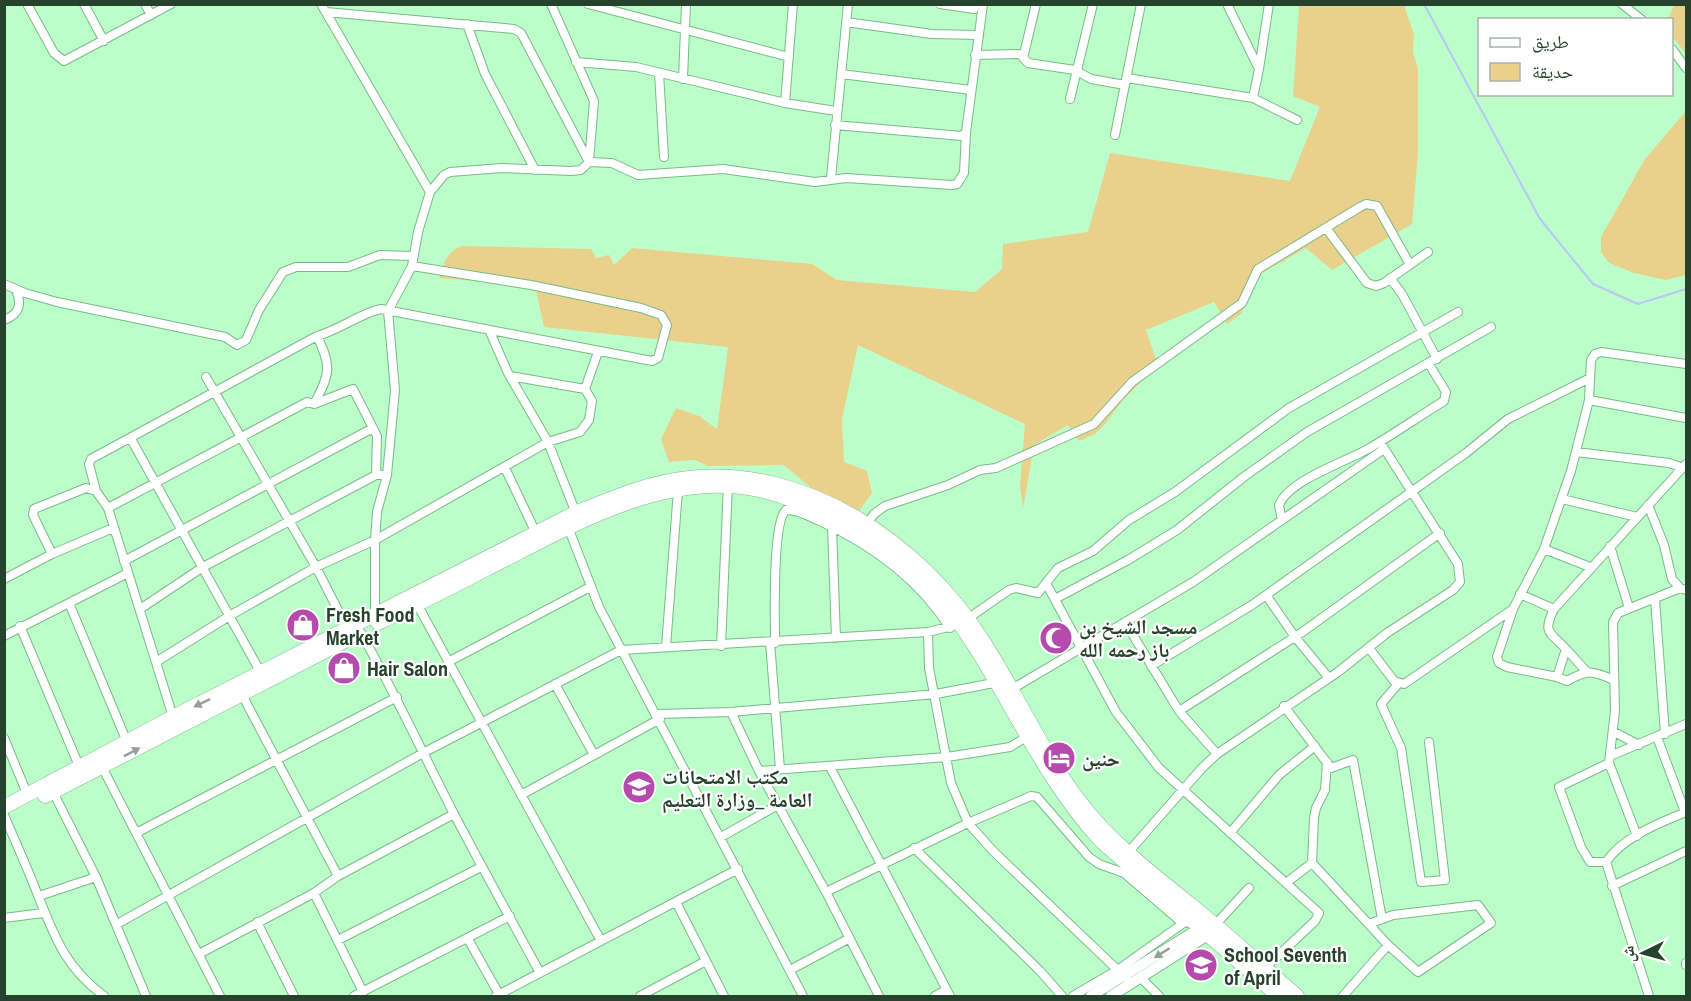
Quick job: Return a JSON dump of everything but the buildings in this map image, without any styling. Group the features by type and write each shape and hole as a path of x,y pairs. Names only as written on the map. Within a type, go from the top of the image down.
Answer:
{"main road":[{"path":"374,620 417,604 574,521 661,483 690,478 787,492 834,518 863,529 909,566 936,593 1006,686 1072,791 1126,856"},
{"path":"4,807 28,796 79,766 100,762 353,633 535,531 574,521 630,502 678,490 729,482"},
{"path":"5,816 53,792 127,742 173,717 240,690 261,673 353,633"},
{"path":"1006,686 1028,736 1066,800 1083,821 1205,925 1278,996"},
{"path":"1205,925 1265,968 1297,996"}],"street":[{"path":"27,4 54,52 64,61 171,4"},
{"path":"84,4 104,41"},
{"path":"145,4 151,15"},
{"path":"374,620 377,512 387,475 396,379 388,311 412,266 430,192 444,175 450,172 501,168 571,171 581,170 589,162 594,101 592,92 576,62 551,4"},
{"path":"588,4 789,57"},
{"path":"785,103 794,4"},
{"path":"831,178 848,4"},
{"path":"940,4 974,9 975,4"},
{"path":"589,162 612,163 624,171 638,175 723,169 815,182 831,178 957,184 964,173 966,132 983,4"},
{"path":"975,55 1021,55 1026,50 1036,4"},
{"path":"1070,99 1075,70 1084,46 1093,4"},
{"path":"1115,135 1141,4"},
{"path":"1227,4 1259,69"},
{"path":"1253,98 1269,4"},
{"path":"1622,4 1640,18"},
{"path":"683,80 684,6"},
{"path":"324,8 514,29 520,33 589,162"},
{"path":"324,8 430,192"},
{"path":"846,22 932,34 978,35"},
{"path":"467,24 485,74 535,170"},
{"path":"1673,52 1686,68"},
{"path":"1021,55 1028,63 1075,70 1091,79 1126,81 1253,98 1297,120"},
{"path":"576,62 636,66 683,80 785,103 836,111"},
{"path":"659,73 664,157"},
{"path":"841,74 971,90"},
{"path":"835,125 952,136 962,136 966,132"},
{"path":"863,529 885,506 948,485 980,470 996,468 1094,424 1132,382 1242,303 1258,269 1360,207 1373,205 1377,207 1409,263"},
{"path":"1326,228 1367,282 1376,286 1428,252"},
{"path":"4,284 16,290 57,302 225,337 237,345 246,340 259,310 283,272 296,267 348,267 380,255 413,256"},
{"path":"173,717 108,508 96,491 89,461 215,394 317,336 339,330 374,311 388,311 598,352 656,360 667,325 666,319 641,308 553,289 412,266"},
{"path":"521,795 658,717 1006,686 1082,647 1193,582 1444,401 1446,392 1423,334 1402,294 1390,278"},
{"path":"4,320 13,317 20,309 16,290"},
{"path":"117,924 423,753 621,650 721,646 928,632 959,623 1010,590 1016,588 1038,593 1047,585 1058,568 1094,550 1129,520 1175,492 1289,408 1423,334 1458,312"},
{"path":"1055,599 1128,560 1177,530 1245,476 1307,432 1491,327"},
{"path":"490,332 510,376 548,442 574,521 590,587 803,996"},
{"path":"314,404 324,384 328,359 317,336"},
{"path":"156,662 231,615 316,567 375,540 548,442 580,432 589,420 591,401 585,389 598,352"},
{"path":"1586,671 1567,681 1507,667 1499,663 1497,657 1513,609 1544,549 1562,499 1589,400 1591,360 1595,354 1601,352 1686,364"},
{"path":"510,376 585,389"},
{"path":"206,377 353,633 397,697 454,814 540,973"},
{"path":"1151,666 1191,644 1266,595 1508,419 1590,378"},
{"path":"108,508 307,402 314,404 353,389 376,436 376,475"},
{"path":"1589,400 1686,418"},
{"path":"124,561 373,428"},
{"path":"131,439 231,615 261,673"},
{"path":"1126,856 1202,768 1217,754 1284,706 1329,678 1453,590 1460,582 1458,564 1413,490 1382,445"},
{"path":"1282,520 1279,506 1286,494 1335,464 1382,445"},
{"path":"1576,452 1685,466"},
{"path":"1614,680 1586,671 1548,632 1546,626 1554,609 1590,567 1685,466"},
{"path":"505,468 535,531"},
{"path":"140,609 203,567 376,475 387,475"},
{"path":"721,646 729,482"},
{"path":"52,554 33,515 34,509 86,488 96,491"},
{"path":"666,647 678,490"},
{"path":"1562,499 1637,517"},
{"path":"1637,836 1610,760 1614,732 1613,622 1618,613 1683,589 1672,579 1664,545 1648,505"},
{"path":"780,769 774,707 773,642 774,585 783,512 797,511 834,518 897,568 959,623"},
{"path":"834,518 836,638"},
{"path":"4,579 52,554 113,528"},
{"path":"1179,711 1295,637 1440,533"},
{"path":"1610,546 1629,608"},
{"path":"1544,549 1590,567"},
{"path":"4,636 128,573"},
{"path":"1047,585 1100,684 1138,743 1159,768 1319,913 1317,918 1265,968"},
{"path":"448,662 590,587"},
{"path":"1520,594 1554,609"},
{"path":"1266,595 1295,637 1329,678"},
{"path":"1655,600 1661,736 1685,812 1616,849 1606,862 1594,863 1586,856 1559,787 1639,745 1661,736 1686,724"},
{"path":"69,603 127,742"},
{"path":"417,604 601,941"},
{"path":"1429,742 1445,880 1421,882 1401,748 1381,704 1398,684 1411,681 1513,609"},
{"path":"1125,622 1179,711 1217,754"},
{"path":"20,626 79,766"},
{"path":"928,632 929,668 936,694 951,783 968,823 993,851 1129,977 1159,996"},
{"path":"1369,648 1398,684"},
{"path":"1557,677 1566,650"},
{"path":"555,684 594,755"},
{"path":"240,690 338,876"},
{"path":"136,833 397,697"},
{"path":"1284,706 1331,768 1353,760 1382,919"},
{"path":"731,712 759,771 826,892 879,996"},
{"path":"1614,732 1639,745"},
{"path":"759,771 947,757 1010,747 1028,736"},
{"path":"4,738 28,796"},
{"path":"1230,833 1280,775 1315,746"},
{"path":"100,762 220,996"},
{"path":"1327,762 1325,790 1314,818 1312,863 1388,945 1418,972 1491,923 1478,906 1392,915 1369,924"},
{"path":"830,767 883,864 948,993 935,996"},
{"path":"53,792 96,877 146,996"},
{"path":"826,892 914,848 1031,796 1038,797 1093,859 1124,873 1205,925"},
{"path":"721,837 778,805"},
{"path":"199,954 314,894 338,876 454,814"},
{"path":"5,816 39,896 43,913 70,964 104,996"},
{"path":"914,848 1040,971 1062,996"},
{"path":"1612,886 1686,851"},
{"path":"1606,862 1649,996"},
{"path":"1286,883 1312,863"},
{"path":"338,940 482,867"},
{"path":"468,939 498,996 738,869"},
{"path":"39,896 96,877"},
{"path":"1091,996 1129,977 1205,925 1249,888"},
{"path":"314,894 363,992"},
{"path":"676,902 724,996"},
{"path":"4,918 43,913"},
{"path":"354,996 510,916"},
{"path":"257,922 294,996"},
{"path":"1111,996 1129,977 1205,925"},
{"path":"1073,996 1129,977 1205,925"},
{"path":"790,970 848,939"},
{"path":"1343,996 1388,945"},
{"path":"640,996 652,994 706,962"}],"green space":[{"path":"1299,5 1404,5 1414,35 1413,52 1418,69 1418,154 1412,224 1332,270 1306,248 1250,280 1242,313 1227,324 1214,302 1146,330 1158,365 1123,400 1095,434 1079,441 1068,425 1034,445 1023,509 1020,486 1025,424 858,345 842,419 844,462 867,471 872,493 859,511 810,487 784,465 708,466 695,460 669,462 661,439 676,408 699,416 717,429 728,347 544,327 535,286 439,278 449,255 462,246 591,249 596,258 609,255 614,265 632,248 812,264 837,280 975,292 1002,269 1003,244 1088,232 1110,153 1290,181 1320,107 1293,96"},
{"path":"1674,5 1686,5 1686,54 1673,37 1673,18 1668,18"},
{"path":"1686,111 1686,275 1666,280 1634,273 1609,263 1601,252 1601,237 1645,159"}],"waterway":[{"path":"1424,4 1540,219 1593,284 1638,304 1686,289"}],"place":[{"name":"Fresh Food Market","path":"303,625"},
{"name":"مسجد الشيخ بن باز رحمه الله","path":"1056,638"},
{"name":"Hair Salon","path":"344,668"},
{"name":"حنين","path":"1059,758"},
{"name":"مكتب الامتحانات العامة _وزارة التعليم","path":"639,787"},
{"name":"School Seventh of April","path":"1201,965"}]}
